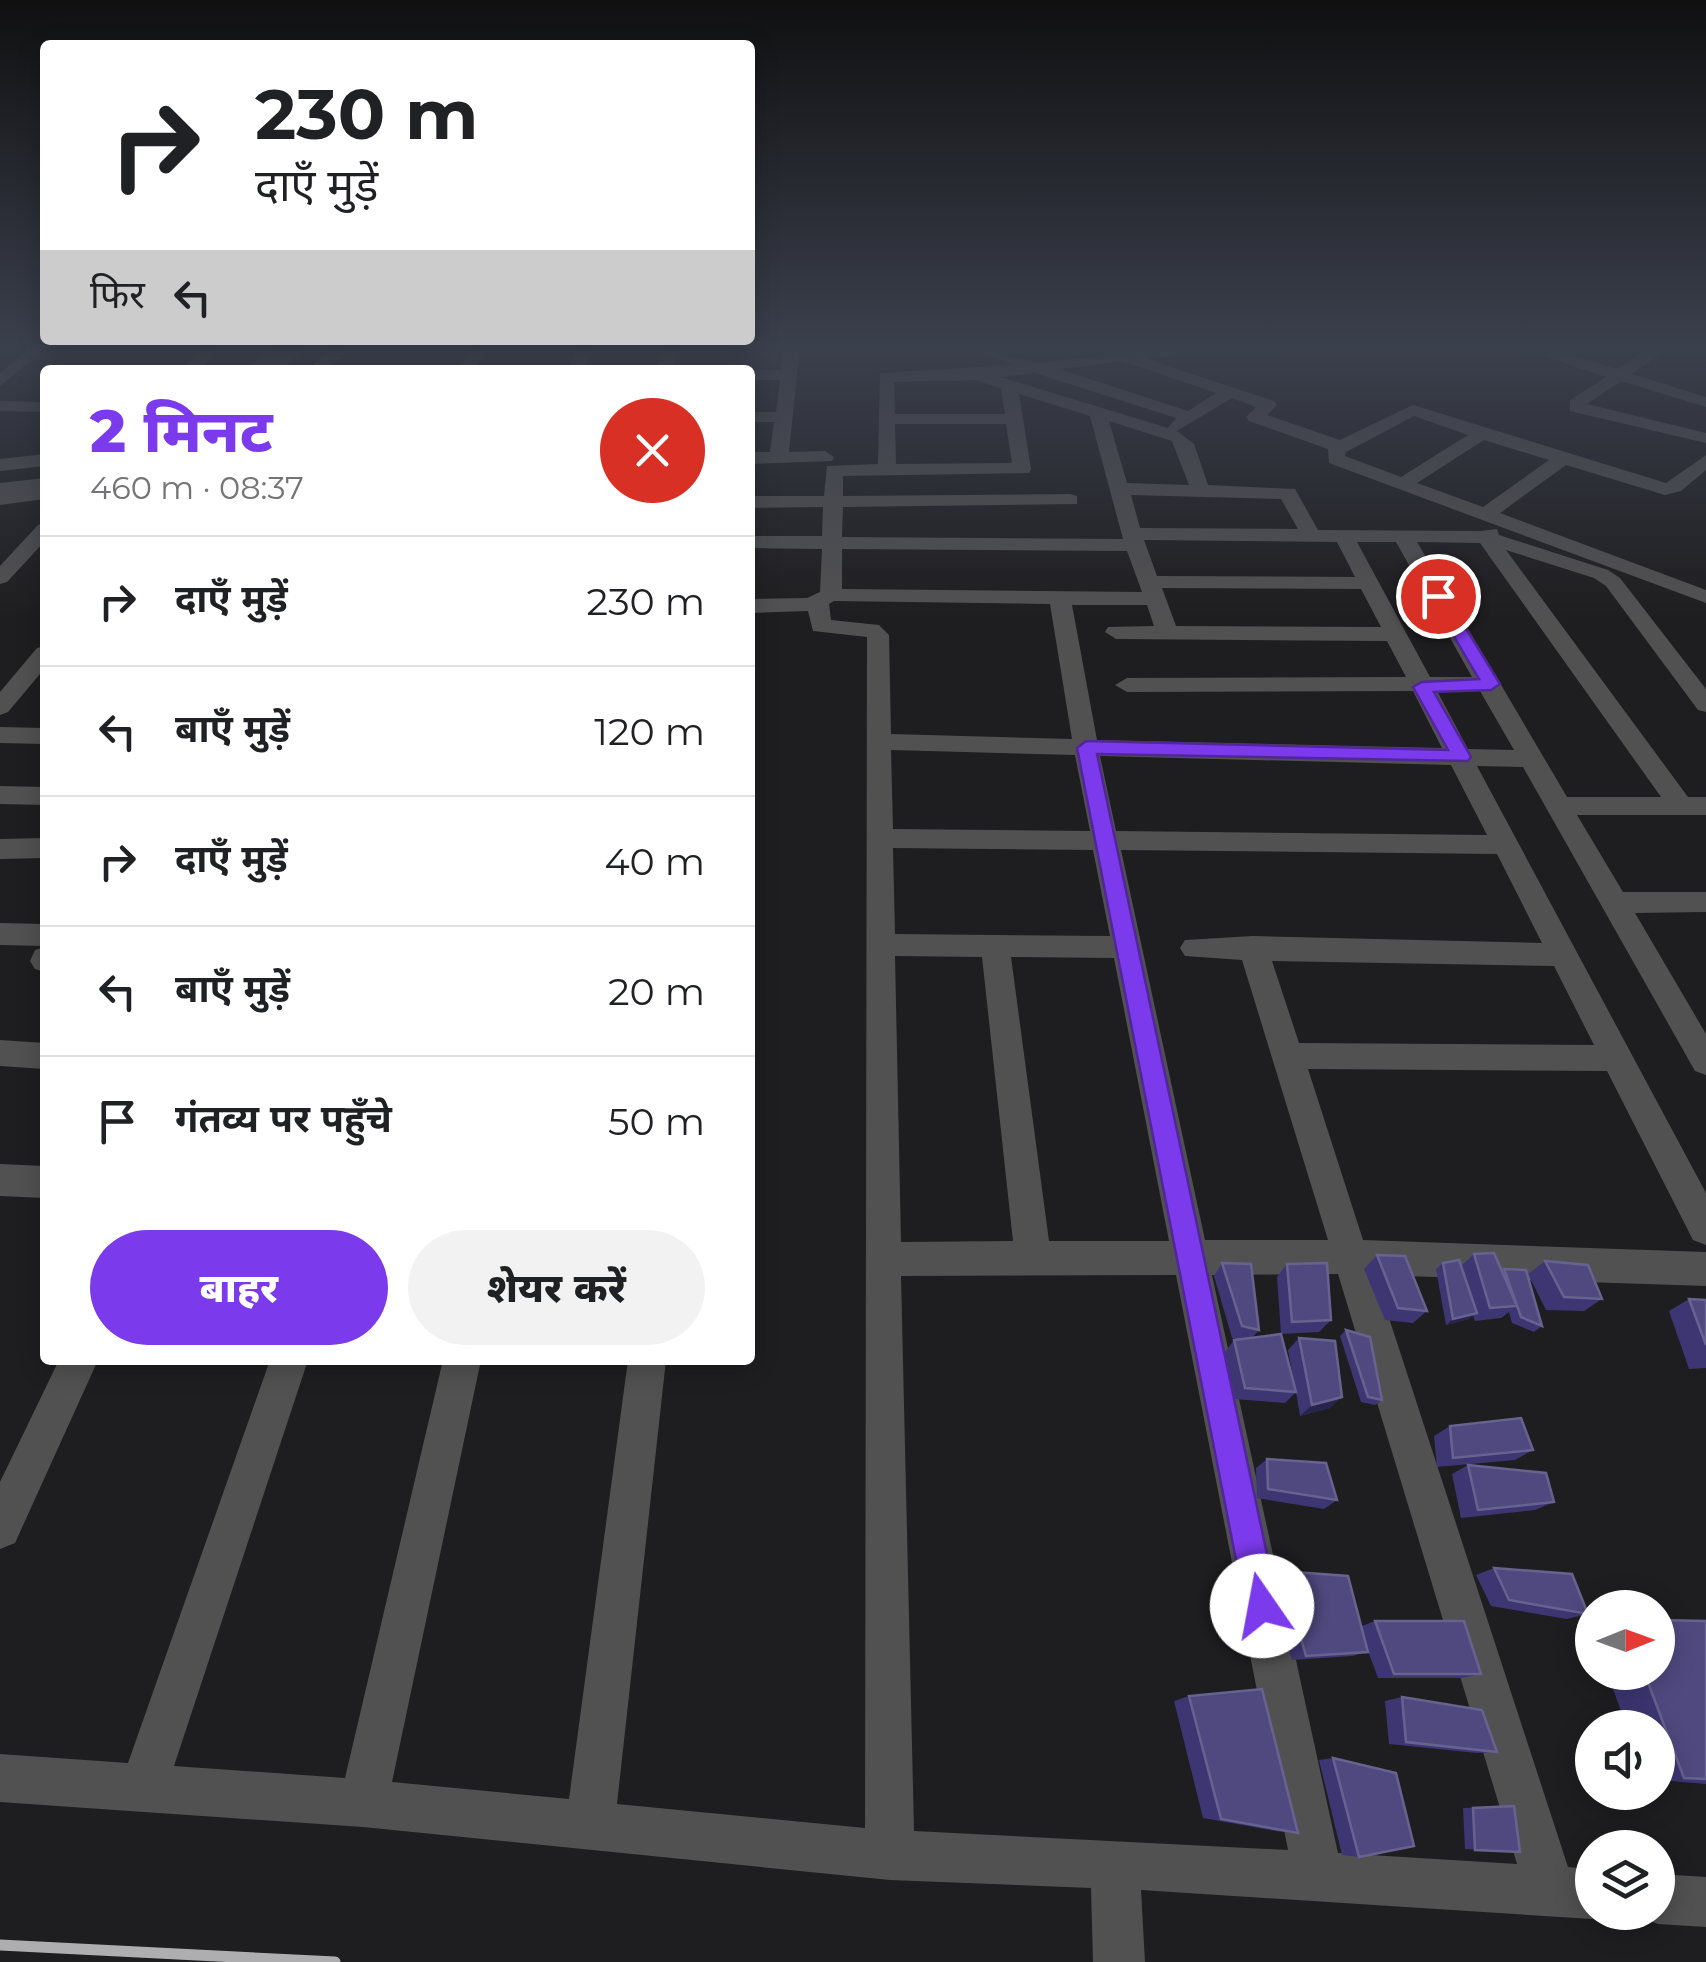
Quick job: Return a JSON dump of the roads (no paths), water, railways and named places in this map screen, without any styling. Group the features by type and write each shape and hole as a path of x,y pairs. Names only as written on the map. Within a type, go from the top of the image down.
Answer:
{"street":[{"path":"779,457 781,437"},
{"path":"886,437 887,468"},
{"path":"890,1855 878,636 871,630 821,626 833,542 834,470 1022,468 1017,437"},
{"path":"1105,437 1134,540 1166,631"},
{"path":"1175,437 1183,440 1200,490"},
{"path":"1309,437 1341,448"},
{"path":"1363,437 1341,448 1336,459 1493,523 1614,582 1706,705"},
{"path":"1402,484 1453,455 1474,437"},
{"path":"1490,437 1664,489 1674,487 1706,461"},
{"path":"0,450 40,449"},
{"path":"755,458 826,458"},
{"path":"1493,523 1562,459"},
{"path":"0,465 40,461"},
{"path":"0,473 40,469"},
{"path":"0,489 40,485"},
{"path":"1120,489 1288,493 1311,536"},
{"path":"0,499 40,495"},
{"path":"755,502 832,502 855,498 1070,500"},
{"path":"1493,523 1693,806"},
{"path":"755,542 1403,536 1493,523 1706,597"},
{"path":"1344,536 1706,1228"},
{"path":"1403,536 1561,806 1613,903 1692,1014 1706,1062"},
{"path":"0,578 10,556 40,537"},
{"path":"755,605 824,598 1060,598 1152,590 1369,583"},
{"path":"1060,598 1086,748 1318,1876"},
{"path":"1116,632 1396,634"},
{"path":"0,707 40,665"},
{"path":"1127,685 1491,684"},
{"path":"0,736 40,736"},
{"path":"877,742 1534,759"},
{"path":"0,795 40,796"},
{"path":"1561,806 1693,806"},
{"path":"878,838 1506,846"},
{"path":"0,849 40,848"},
{"path":"1613,903 1706,902"},
{"path":"0,934 40,935"},
{"path":"879,945 1127,946"},
{"path":"995,946 1033,1260"},
{"path":"0,1778 363,1803 890,1855 1115,1864 1572,1893 1348,1257 1253,947"},
{"path":"1195,948 1564,955"},
{"path":"0,1053 40,1056"},
{"path":"1286,1056 1616,1058"},
{"path":"0,1180 40,1182"},
{"path":"883,1260 1348,1257 1706,1270"},
{"path":"0,1528 76,1365"},
{"path":"143,1787 288,1365"},
{"path":"363,1803 461,1365"},
{"path":"590,1828 645,1365"},
{"path":"1115,1864 1118,1962"},
{"path":"1675,1899 1706,1902"}],"railway":[{"path":"0,1945 335,1962"}]}
